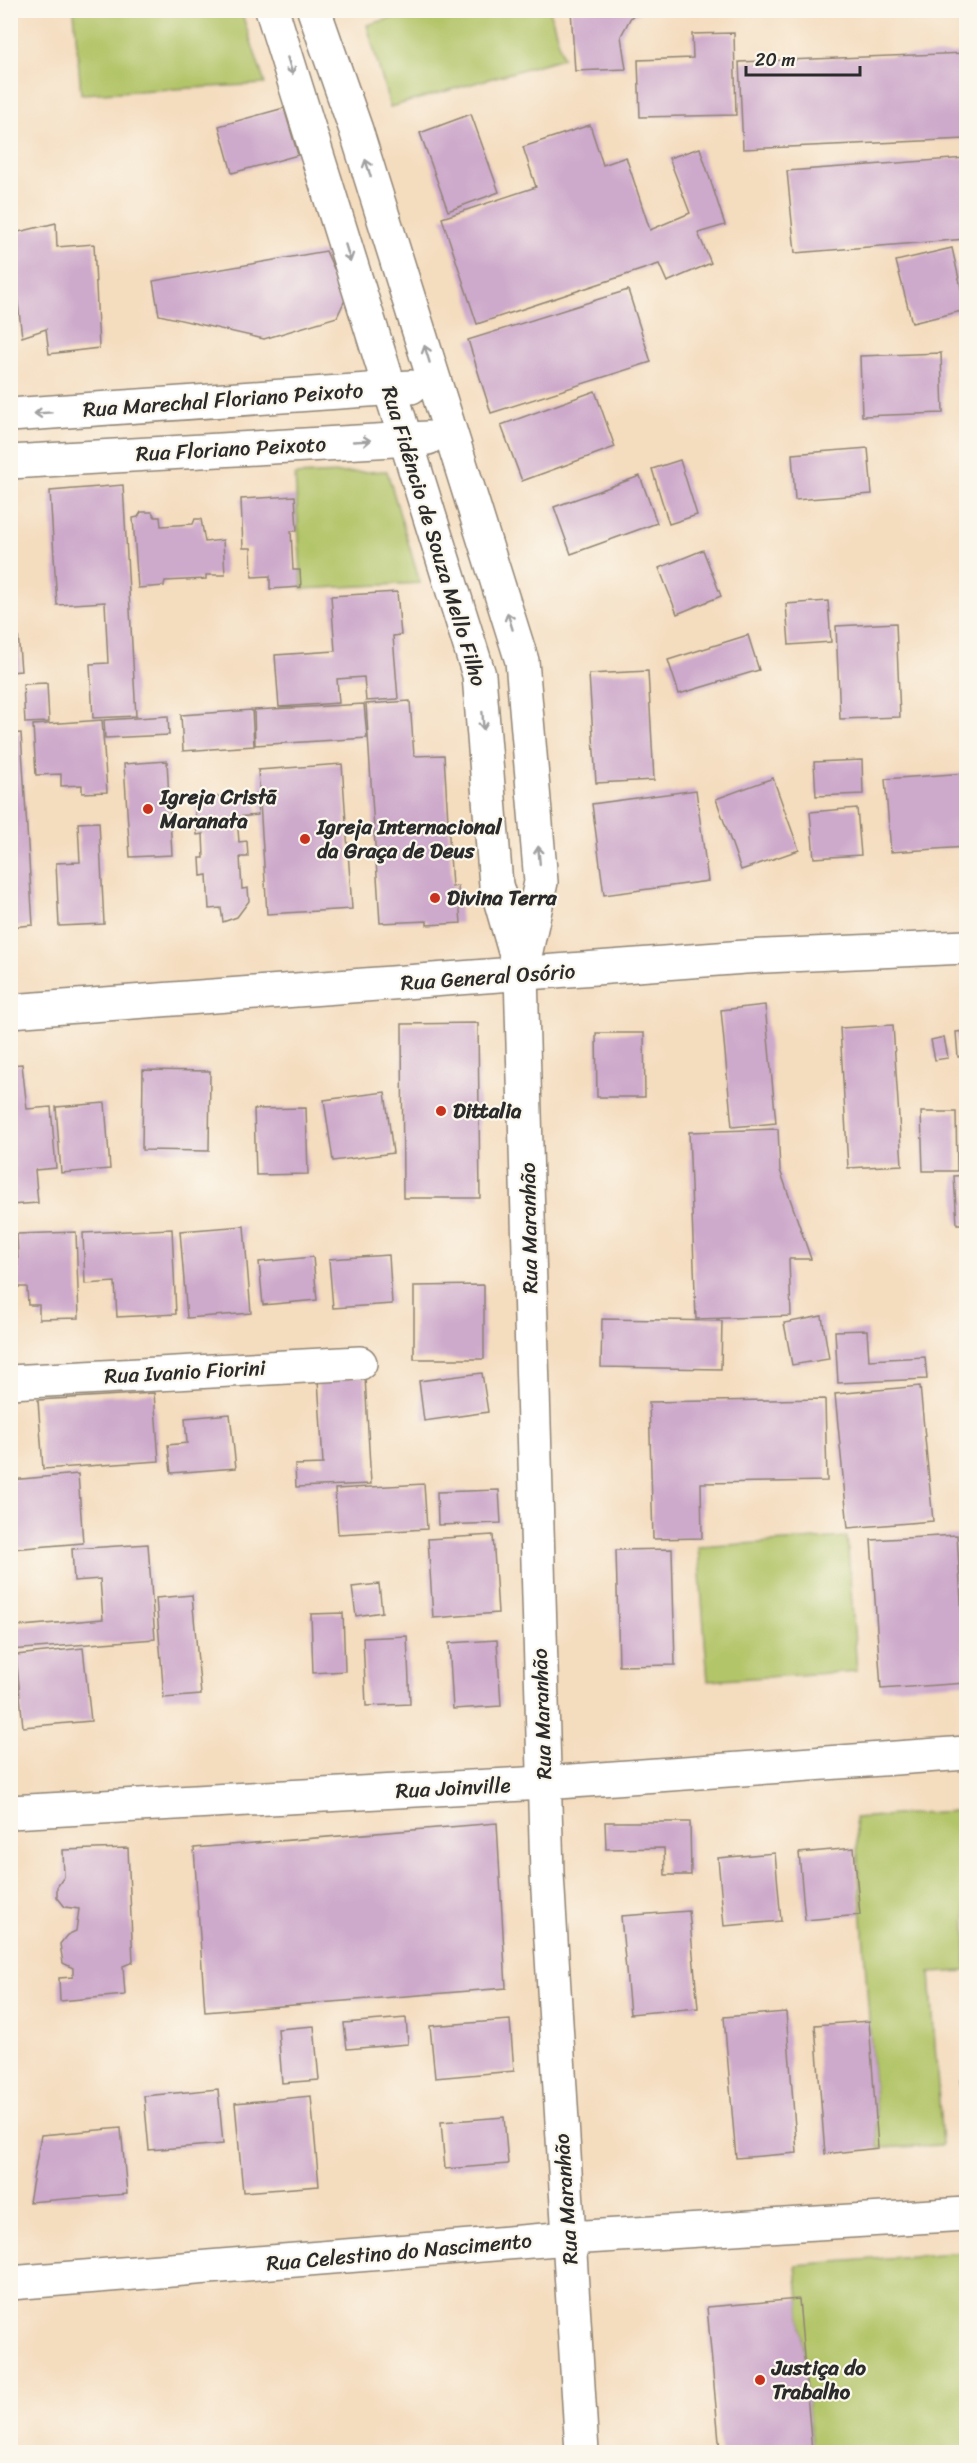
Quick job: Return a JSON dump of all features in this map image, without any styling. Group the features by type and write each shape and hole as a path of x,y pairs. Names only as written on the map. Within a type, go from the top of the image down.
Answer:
{"street":[{"path":"314,10 356,130 522,661 541,882 522,974"},
{"name":"Rua Fidêncio de Souza Mello Filho","path":"272,11 479,675 496,885 522,974"},
{"path":"314,142 356,130"},
{"name":"Rua Marechal Floriano Peixoto","path":"10,415 436,385"},
{"path":"87,410 90,457"},
{"name":"Rua Floriano Peixoto","path":"10,462 452,436"},
{"path":"479,675 522,661"},
{"name":"Rua General Osório","path":"10,1011 745,957 966,947"},
{"name":"Rua Maranhão","path":"522,974 547,1886 582,2452"},
{"name":"Rua Ivanio Fiorini","path":"10,1382 360,1363"},
{"name":"Rua Joinville","path":"10,1812 544,1783 966,1753"},
{"name":"Rua Celestino do Nascimento","path":"10,2283 569,2238 966,2214"}],"green space":[{"path":"74,11 241,11 265,84 81,94"},
{"path":"417,11 550,11 563,58 390,107 367,25"},
{"path":"387,471 420,583 302,589 295,475"},
{"path":"847,1537 857,1671 708,1681 698,1547"},
{"path":"966,1810 966,1971 930,1973 942,2145 878,2148 855,1818"},
{"path":"966,2252 966,2452 812,2452 796,2265"}],"building":[{"path":"571,10 645,10 631,17 621,36 626,69 575,71"},
{"path":"734,33 736,115 640,117 638,60 693,58 692,34"},
{"path":"966,53 966,139 743,149 739,62"},
{"path":"284,108 298,155 232,173 219,126"},
{"path":"471,114 499,192 448,211 420,133"},
{"path":"590,125 603,165 626,157 650,230 690,213 669,158 700,148 725,225 698,233 711,263 667,282 659,264 477,324 442,218 536,187 523,147"},
{"path":"966,158 966,239 795,253 787,171"},
{"path":"56,223 57,247 94,244 99,348 49,354 46,329 22,337 10,234"},
{"path":"952,248 966,310 912,323 896,261"},
{"path":"326,251 334,269 344,267 350,289 337,317 264,339 159,315 153,281"},
{"path":"628,290 651,362 491,413 468,340"},
{"path":"941,353 943,413 862,416 860,356"},
{"path":"595,391 615,447 522,481 501,425"},
{"path":"868,448 872,494 795,500 792,454"},
{"path":"680,460 697,515 669,524 652,469"},
{"path":"640,476 657,523 571,554 554,507"},
{"path":"123,485 136,716 93,718 90,664 108,663 105,602 57,605 50,491"},
{"path":"295,496 297,531 291,531 293,570 300,570 301,587 270,589 270,576 252,577 251,548 243,548 241,499"},
{"path":"141,512 152,512 155,517 160,517 161,526 193,524 195,519 201,519 205,542 223,540 225,575 206,575 206,579 165,581 164,586 138,588 133,518 138,517"},
{"path":"703,550 721,596 677,614 659,568"},
{"path":"397,592 401,635 393,636 398,699 366,701 364,677 337,679 339,703 279,707 275,655 335,651 331,596"},
{"path":"828,601 831,642 789,645 786,604"},
{"path":"896,623 900,717 840,719 836,626"},
{"path":"10,633 18,633 21,671 10,672"},
{"path":"748,635 759,670 679,694 668,660"},
{"path":"648,671 654,780 596,783 589,674"},
{"path":"47,683 49,722 25,723 23,684"},
{"path":"410,701 414,756 444,755 452,887 458,886 461,923 427,925 427,921 380,923 366,704"},
{"path":"364,704 367,738 255,745 254,710"},
{"path":"252,710 254,746 183,751 181,715"},
{"path":"168,716 169,735 105,738 104,720"},
{"path":"102,720 107,792 82,793 82,785 61,786 61,774 36,775 33,725"},
{"path":"21,733 33,925 10,927 10,734"},
{"path":"862,760 863,794 816,796 814,762"},
{"name":"Igreja Cristã Maranata","path":"167,761 172,855 130,857 124,764"},
{"name":"Igreja Internacional da Graça de Deus","path":"342,764 352,909 267,914 258,770"},
{"path":"966,773 966,847 891,852 885,779"},
{"path":"773,778 799,850 741,870 716,799"},
{"path":"696,790 708,881 604,895 592,804"},
{"path":"256,794 258,815 237,817 239,842 247,841 248,857 240,857 242,889 248,888 249,901 237,917 223,922 221,908 209,909 207,875 201,876 200,858 204,858 203,834 197,835 194,798"},
{"path":"857,808 861,855 814,858 810,812"},
{"path":"99,822 104,924 59,926 56,863 80,862 78,823"},
{"path":"765,1005 776,1123 732,1127 721,1010"},
{"name":"Dittalia","path":"478,1023 480,1198 403,1198 402,1024"},
{"path":"893,1025 902,1165 848,1168 840,1028"},
{"path":"966,1031 966,1057 958,1057 956,1032"},
{"path":"596,1033 644,1033 645,1097 597,1097"},
{"path":"944,1037 948,1058 935,1060 931,1040"},
{"path":"22,1064 27,1109 51,1107 56,1168 35,1170 38,1203 10,1205 10,1065"},
{"path":"143,1070 210,1071 209,1151 142,1150"},
{"path":"385,1092 393,1153 333,1161 324,1100"},
{"path":"105,1103 110,1169 61,1173 56,1107"},
{"path":"306,1108 308,1174 256,1175 254,1109"},
{"path":"921,1112 956,1112 957,1171 923,1171"},
{"path":"778,1129 780,1170 811,1259 789,1259 791,1316 696,1319 689,1132"},
{"path":"966,1175 966,1224 957,1224 954,1176"},
{"path":"244,1226 251,1313 187,1318 180,1231"},
{"path":"172,1229 176,1314 117,1317 115,1282 85,1284 83,1233"},
{"path":"76,1232 79,1318 39,1319 39,1305 28,1305 27,1287 19,1287 17,1234"},
{"path":"389,1255 392,1304 333,1308 329,1259"},
{"path":"964,1256 966,1256 966,1303 964,1303"},
{"path":"313,1257 317,1300 263,1305 259,1262"},
{"path":"484,1285 484,1359 414,1359 414,1286"},
{"path":"822,1316 829,1359 792,1365 784,1323"},
{"path":"602,1319 722,1321 721,1369 601,1367"},
{"path":"960,1327 966,1327 966,1373 963,1373"},
{"path":"867,1330 869,1360 925,1357 927,1379 838,1383 835,1331"},
{"path":"482,1373 488,1412 424,1421 419,1381"},
{"path":"365,1377 371,1484 296,1487 295,1465 323,1464 318,1379"},
{"path":"920,1386 933,1521 848,1528 835,1394"},
{"path":"154,1393 159,1461 43,1469 38,1400"},
{"path":"825,1399 827,1481 701,1483 702,1538 653,1539 649,1402"},
{"path":"230,1414 236,1468 171,1473 168,1445 187,1443 185,1418"},
{"path":"78,1474 83,1543 12,1549 10,1480"},
{"path":"424,1484 427,1529 338,1534 335,1489"},
{"path":"499,1490 501,1523 438,1525 437,1492"},
{"path":"493,1535 498,1613 433,1618 428,1539"},
{"path":"957,1535 966,1683 881,1689 871,1540"},
{"path":"148,1544 155,1639 10,1650 10,1627 103,1619 100,1579 74,1581 72,1549"},
{"path":"672,1549 675,1665 619,1666 616,1550"},
{"path":"379,1584 382,1612 356,1616 352,1587"},
{"path":"192,1595 201,1695 164,1698 156,1598"},
{"path":"343,1613 345,1671 313,1673 311,1614"},
{"path":"407,1636 410,1704 366,1706 363,1638"},
{"path":"497,1640 501,1706 453,1709 449,1643"},
{"path":"83,1648 91,1721 23,1727 16,1655"},
{"path":"605,1822 690,1822 691,1875 665,1875 664,1848 606,1849"},
{"path":"497,1823 506,1988 205,2012 194,1848"},
{"path":"128,1848 133,1962 123,1966 125,1995 60,2001 59,1978 73,1977 73,1968 63,1963 60,1944 67,1935 76,1931 79,1909 65,1907 57,1897 57,1887 64,1877 63,1850"},
{"path":"854,1848 860,1915 805,1920 799,1853"},
{"path":"775,1853 781,1921 724,1926 718,1858"},
{"path":"689,1911 698,2008 630,2014 621,1916"},
{"path":"786,2012 797,2153 736,2158 724,2017"},
{"path":"406,2018 408,2044 347,2049 344,2023"},
{"path":"510,2020 514,2071 435,2078 430,2026"},
{"path":"869,2021 878,2148 825,2154 815,2025"},
{"path":"314,2026 319,2080 282,2083 278,2029"},
{"path":"960,2080 966,2080 966,2120 964,2121"},
{"path":"218,2089 223,2144 149,2150 144,2096"},
{"path":"311,2096 319,2186 243,2192 235,2103"},
{"path":"504,2117 508,2164 445,2169 441,2122"},
{"path":"121,2128 127,2194 29,2202 41,2135"},
{"name":"Justiça do Trabalho","path":"799,2299 812,2452 720,2452 707,2307"}],"place":[{"name":"Igreja Cristã Maranata","path":"148,809"},
{"name":"Igreja Internacional da Graça de Deus","path":"305,839"},
{"name":"Divina Terra","path":"435,898"},
{"name":"Dittalia","path":"441,1111"},
{"name":"Justiça do Trabalho","path":"760,2380"}]}
